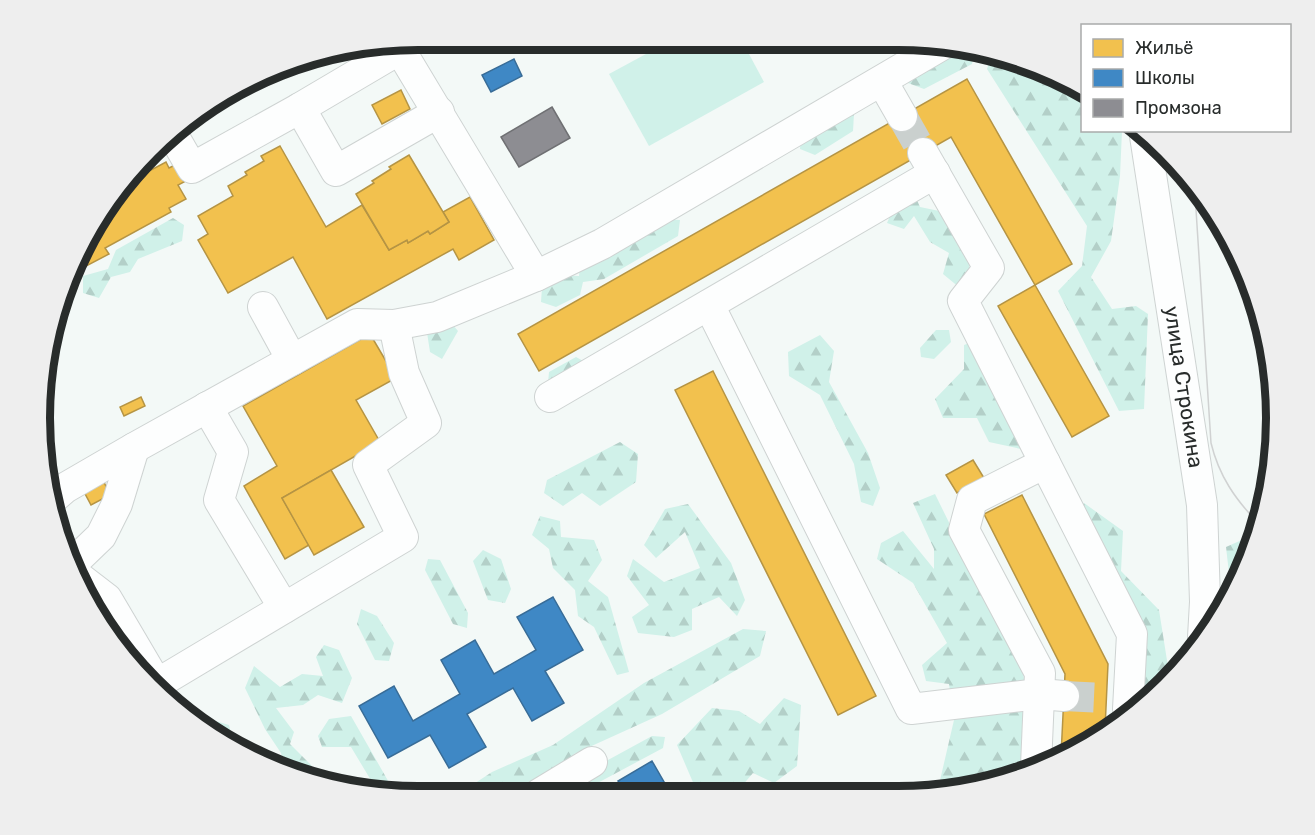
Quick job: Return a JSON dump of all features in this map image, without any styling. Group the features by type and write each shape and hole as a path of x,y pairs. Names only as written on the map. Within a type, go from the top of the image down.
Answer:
{"street":[{"path":"176,140 192,168 300,108 391,50"},
{"path":"400,50 536,276"},
{"path":"58,494 134,448 357,324 394,325 437,318 536,276 602,244 932,51"},
{"path":"882,81 902,116"},
{"path":"300,108 336,171 439,112"},
{"name":"улица Строкина","path":"1148,148 1202,505 1206,602 1204,620"},
{"path":"550,397 709,305 929,163 989,268 963,301 1132,634 1121,702"},
{"path":"709,305 911,709 1052,694"},
{"path":"263,307 292,360"},
{"path":"163,683 403,537 368,465 426,423 404,373 394,325"},
{"path":"207,407 233,452 219,500 284,608"},
{"path":"78,558 101,536 117,504 134,448"},
{"path":"1038,757 1052,694 964,530 972,500 1045,463"},
{"path":"90,586 107,598 147,666"},
{"path":"552,786 592,762"}],"green space":[{"path":"653,50 747,50 764,82 649,146 609,74"},
{"path":"944,53 973,58 972,64 924,89 908,83 910,71"},
{"path":"990,61 1016,69 1081,98 1081,132 1122,132 1120,176 1111,241 1091,277 1112,309 1136,306 1148,314 1144,409 1119,411 1058,291 1082,266 1087,226 987,69"},
{"path":"854,114 853,131 815,155 800,149 801,134"},
{"path":"916,198 920,207 949,213 968,239 970,282 960,288 943,274 949,253 930,242 914,216 904,229 887,223 893,209"},
{"path":"173,218 184,225 182,241 138,259 130,272 111,277 99,298 83,293 83,276 108,269 116,250"},
{"path":"658,219 680,220 678,236 604,279 583,282 580,295 556,307 541,302 542,287 563,275 579,276 580,265"},
{"path":"446,317 458,331 442,359 430,352 426,326"},
{"path":"936,330 949,330 951,342 934,359 921,357 920,348"},
{"path":"820,335 834,351 829,382 868,453 880,488 873,506 861,502 854,464 820,395 789,376 788,352"},
{"path":"972,342 1037,423 1021,449 989,442 977,418 943,418 935,399 964,369 964,345"},
{"path":"576,357 585,362 548,383 549,372"},
{"path":"620,442 638,454 636,482 600,506 582,493 563,506 544,493 547,480"},
{"path":"935,494 1023,673 1029,705 1048,753 993,773 939,783 954,720 949,684 926,681 922,665 947,643 913,583 877,559 881,543 903,531 934,569 934,549 913,503"},
{"path":"1084,503 1123,531 1121,571 1159,610 1168,667 1137,697 1141,669 1076,514"},
{"path":"688,504 731,563 745,600 737,616 719,597 692,609 692,630 674,637 638,633 632,617 649,605 627,576 633,559 664,582 700,568 685,532 656,558 644,545 665,509"},
{"path":"540,516 560,521 561,537 594,540 602,560 588,581 608,597 629,672 617,675 594,627 578,616 575,590 553,568 549,549 532,535"},
{"path":"1245,539 1231,573 1229,573 1226,547"},
{"path":"483,550 501,559 511,589 505,603 488,600 473,561"},
{"path":"428,559 440,560 468,613 467,628 453,624 425,570"},
{"path":"361,609 377,616 394,643 389,661 375,660 357,624"},
{"path":"743,629 766,631 760,656 662,714 574,754 568,768 586,772 652,736 665,737 663,748 592,786 471,786 492,772 553,745 644,683"},
{"path":"324,645 339,650 352,678 342,703 318,695 303,705 276,708 294,732 290,744 312,766 312,770 282,759 245,688 254,666 280,687 302,674 323,676 316,657"},
{"path":"784,698 801,705 797,766 774,783 753,773 742,786 695,786 677,745 712,708 739,711 760,724"},
{"path":"351,716 390,785 372,782 351,747 322,747 318,736 329,719"},
{"path":"212,720 229,725 232,735 213,723"}],"building: Жильё":[{"path":"967,79 1072,264 1035,285 951,137 539,371 518,334"},
{"path":"401,90 410,109 382,124 372,105"},
{"path":"280,146 326,227 362,205 389,250 407,240 408,243 428,231 430,234 449,222 443,212 470,197 494,240 459,260 453,249 327,319 293,257 228,293 198,240 208,234 198,216 233,196 228,186 247,175 245,172 264,161 261,156"},
{"path":"409,155 449,222 430,234 428,231 408,243 407,240 389,250 356,194 374,183 372,181 391,169 389,167"},
{"path":"166,162 169,168 175,165 184,182 178,185 186,199 169,208 171,212 105,248 109,254 81,268 99,233 141,175"},
{"path":"1035,285 1109,416 1072,437 998,306"},
{"path":"370,334 396,378 356,400 380,442 282,498 309,545 285,559 244,486 277,466 243,406"},
{"path":"713,371 876,696 838,715 675,390"},
{"path":"141,397 145,406 124,416 120,407"},
{"path":"973,460 984,478 957,493 946,475"},
{"path":"331,470 364,527 314,555 282,498"},
{"path":"102,478 110,495 91,505 82,488"},
{"path":"1022,495 1108,664 1105,721 1061,747 1065,674 984,514"}],"building: Школы":[{"path":"514,59 522,76 491,92 482,75"},
{"path":"553,597 583,650 545,671 564,703 532,721 513,688 467,714 486,747 449,768 430,735 388,758 359,706 394,686 413,721 460,694 441,660 475,640 494,674 536,650 517,617"},
{"path":"652,761 666,786 621,786 618,781"}],"building: Промзона":[{"path":"552,107 570,138 519,167 501,137"}],"tunnel":[{"path":"902,116 923,153"},
{"path":"1064,696 1107,698"}],"tram line":[{"path":"1196,202 1211,443 1223,477 1252,516"}]}
